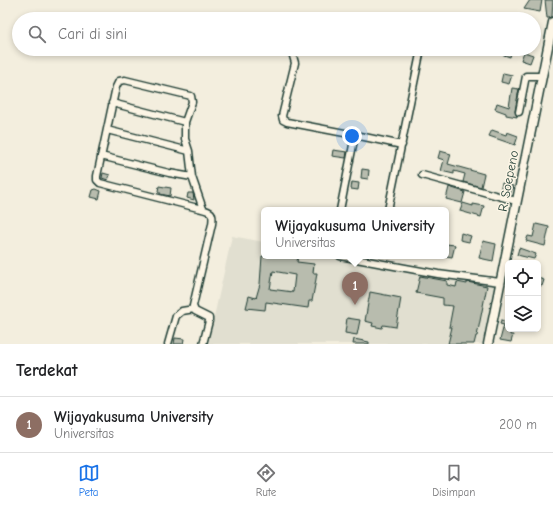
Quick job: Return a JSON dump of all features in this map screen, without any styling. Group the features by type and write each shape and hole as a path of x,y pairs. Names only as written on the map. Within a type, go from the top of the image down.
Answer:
{"street":[{"name":"R. Soepeno","path":"488,344 553,22"},
{"path":"293,56 295,63 282,116 283,120 402,145"},
{"path":"389,207 420,56"},
{"path":"520,112 526,76 542,76"},
{"path":"194,309 195,298 213,217 212,214 203,209 100,183 97,176 112,103 119,81 121,80 190,96 192,102 185,122 185,139 189,151 192,177 203,209"},
{"path":"112,103 185,122"},
{"path":"106,130 189,151"},
{"path":"341,207 355,135"},
{"path":"101,156 192,177"},
{"path":"422,175 516,201"},
{"path":"356,259 438,274 500,282"},
{"path":"377,263 378,259"},
{"path":"168,344 176,316 182,311 194,309 195,311 209,318 203,344"}],"shaded area":[{"path":"232,236 261,241 261,259 350,259 496,285 485,344 208,344"}],"building":[{"path":"530,0 542,0 540,12 524,9"},
{"path":"545,0 553,0 552,17 549,18 547,18"},
{"path":"522,56 533,56 530,63 521,60"},
{"path":"503,73 512,75 509,84 501,82"},
{"path":"512,88 519,89 515,111 517,117 506,115 506,113 495,109 497,103 509,107"},
{"path":"492,130 506,135 507,132 518,136 515,145 489,136"},
{"path":"333,150 347,152 346,158 332,156"},
{"path":"440,151 451,154 448,164 484,174 481,187 463,182 465,174 454,171 454,174 441,171 444,160 438,158"},
{"path":"362,169 369,170 368,179 361,178"},
{"path":"103,173 110,175 108,180 102,178"},
{"path":"352,182 359,183 358,190 351,189"},
{"path":"502,183 513,186 510,195 500,192"},
{"path":"159,186 171,188 170,196 160,194 158,191"},
{"path":"449,187 465,192 462,203 446,199"},
{"path":"96,189 101,191 99,199 91,197 93,190"},
{"path":"188,193 193,193 194,200 187,198"},
{"path":"463,203 473,206 473,204 484,206 481,217 460,211"},
{"path":"536,224 549,227 545,246 526,241 528,236 533,237"},
{"path":"461,233 471,236 469,242 460,240"},
{"path":"483,241 496,244 493,261 479,258"},
{"path":"449,244 455,245 452,257 449,256"},
{"path":"519,248 536,254 534,259 517,255"},
{"path":"262,259 298,259 297,262 314,264 313,273 317,273 312,301 309,301 308,308 266,302 265,310 246,308 249,296 256,298 260,284","holes":["273,271 295,275 293,292 270,289"]},
{"path":"420,276 447,281 447,285 456,287 457,282 467,284 467,282 487,286 474,344 448,344 452,327 449,327 453,306 443,305 443,298 416,293"},
{"path":"541,279 544,280 541,286"},
{"path":"370,292 401,298 396,327 383,325 382,328 372,326 373,323 365,321"},
{"path":"347,318 360,320 357,335 345,333"},
{"path":"501,320 505,321 505,332 510,332 510,335 513,335 511,342 500,340 504,325 500,324"},
{"path":"175,338 184,339 183,344 174,344"},
{"path":"354,339 369,342 369,344 353,344"}],"place":[{"name":"Wijayakusuma University","path":"355,305"}]}
